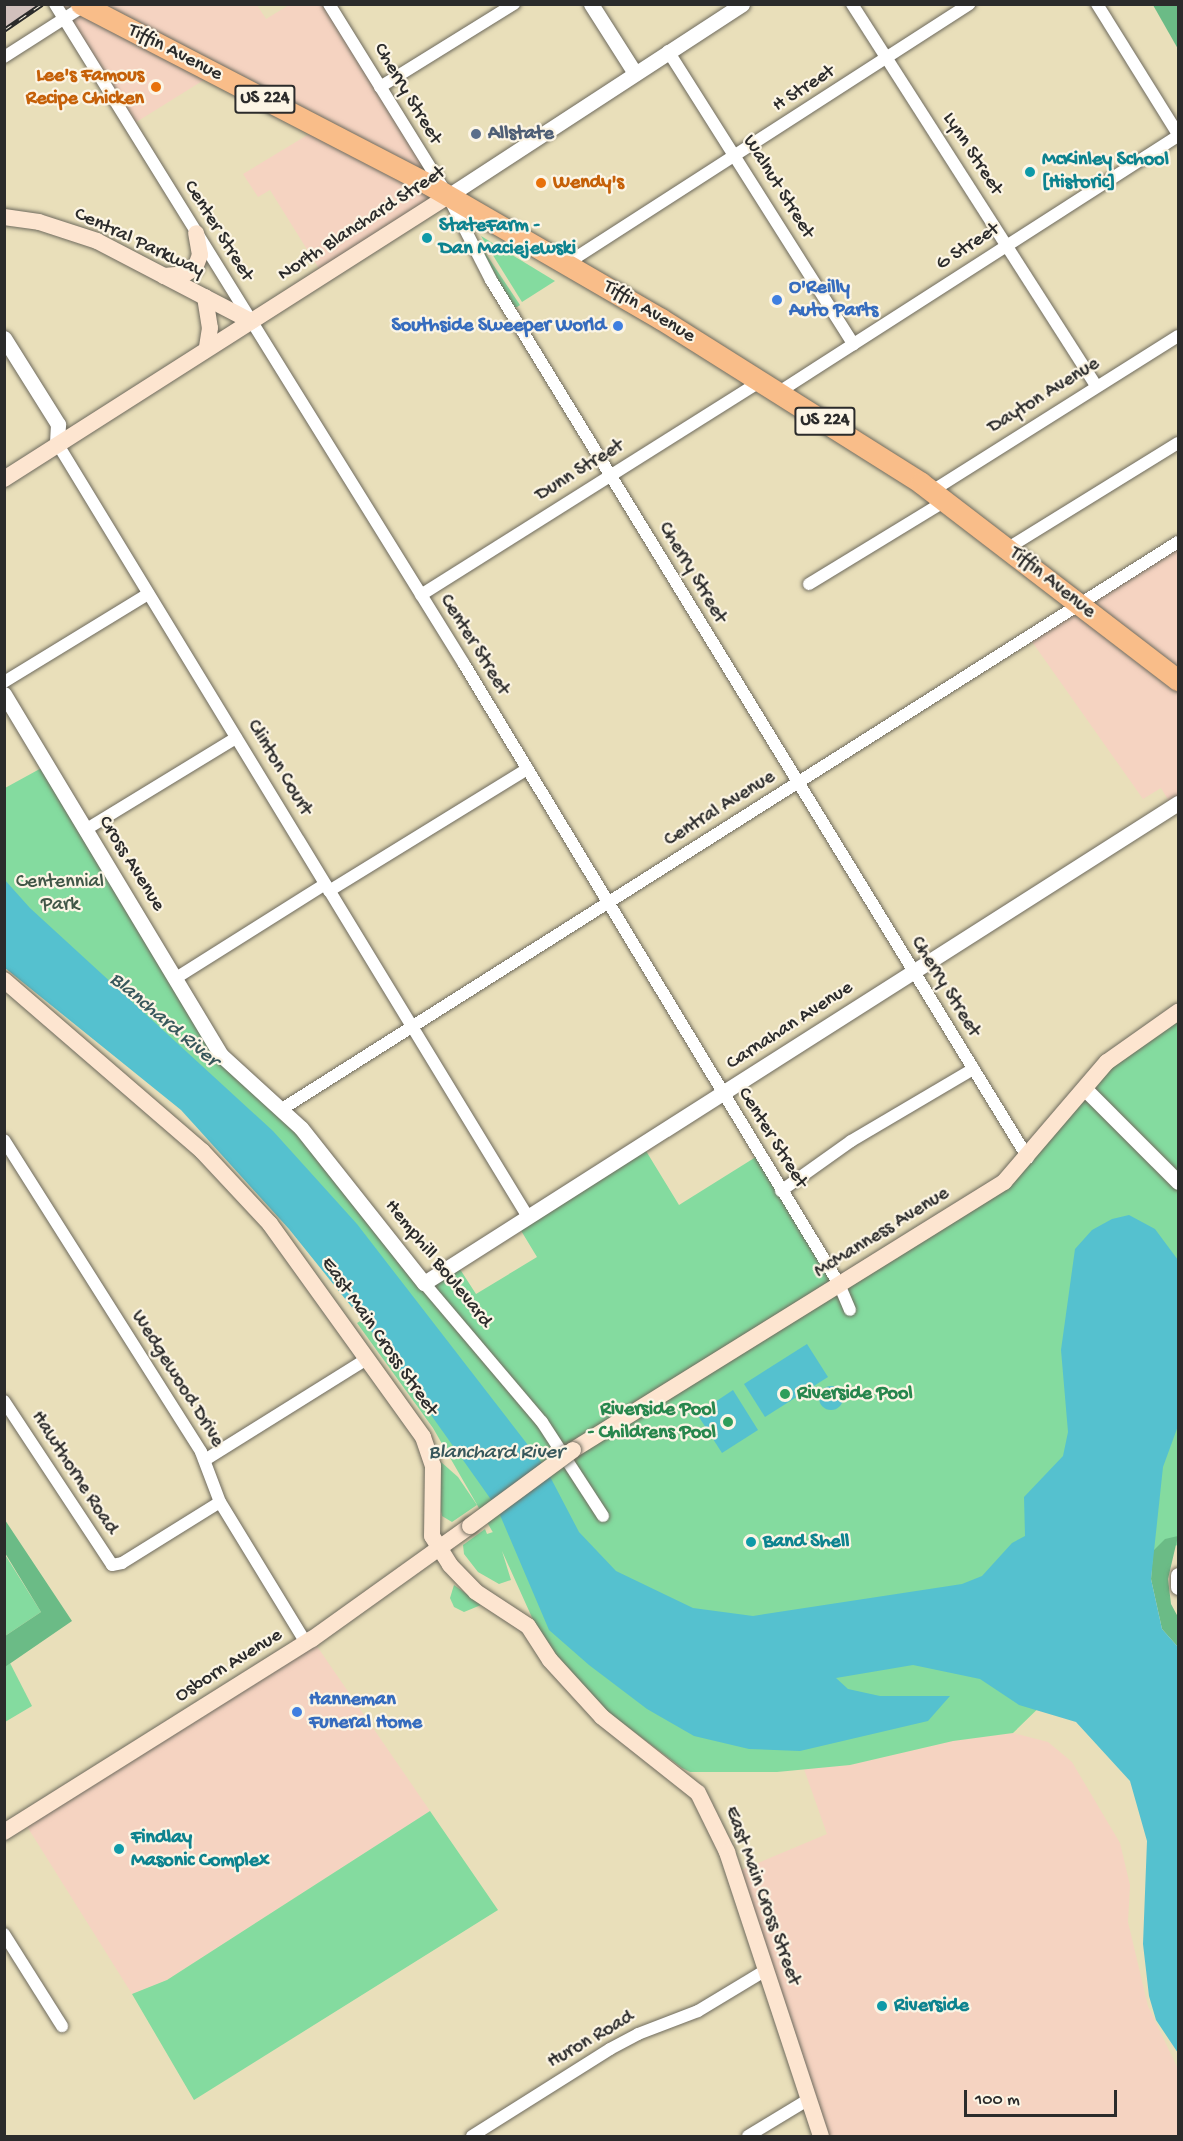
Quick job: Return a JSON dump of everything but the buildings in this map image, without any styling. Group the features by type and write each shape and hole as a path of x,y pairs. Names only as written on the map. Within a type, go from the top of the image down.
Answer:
{"highway":[{"name":"Tiffin Avenue","path":"84,5 448,196 770,386 938,496 1179,680"}],"main road":[{"name":"North Blanchard Street","path":"4,479 57,443 448,196"},
{"name":"Central Parkway","path":"4,217 69,230 251,321"},
{"path":"163,276 185,274 195,268 200,255 196,233"},
{"path":"205,297 210,328 207,348"},
{"name":"East Main Cross Street","path":"4,980 224,1173 288,1246 423,1437 432,1457 431,1528 440,1549 466,1583 528,1626 550,1660 602,1717 698,1793 719,1831 821,2136"},
{"name":"McManness Avenue","path":"470,1526 573,1450 1004,1182 1028,1158 1084,1088 1119,1052 1179,1012"},
{"name":"Osborn Avenue","path":"4,1832 306,1643 470,1526"}],"street":[{"name":"Center Street","path":"55,4 527,769 839,1284 850,1310"},
{"name":"Cherry Street","path":"329,4 448,196 491,280 912,972 1028,1158"},
{"path":"380,87 514,4"},
{"path":"591,4 635,73"},
{"name":"North Blanchard Street","path":"448,196 742,4"},
{"name":"Lynn Street","path":"852,4 1096,386"},
{"name":"H Street","path":"566,264 735,158 970,4"},
{"path":"1097,4 1179,135"},
{"path":"4,57 84,5"},
{"name":"Walnut Street","path":"668,51 853,344"},
{"name":"G Street","path":"770,386 853,344 1179,135"},
{"name":"Dayton Avenue","path":"809,584 1096,386 1179,336"},
{"name":"Clinton Court","path":"4,338 58,424 57,443 528,1217"},
{"name":"Dunn Street","path":"421,595 611,476 770,386"},
{"path":"1008,548 1179,443"},
{"name":"Central Avenue","path":"282,1109 1179,542"},
{"path":"4,682 148,594"},
{"name":"Cross Avenue","path":"4,694 221,1055"},
{"path":"85,830 236,738"},
{"path":"176,978 527,769"},
{"name":"Carnahan Avenue","path":"424,1283 912,972 1177,809"},
{"name":"Hemphill Boulevard","path":"221,1055 282,1109 424,1283 537,1414 603,1516"},
{"path":"782,1191 851,1141 973,1069"},
{"path":"1084,1088 1179,1182"},
{"name":"Wedgewood Drive","path":"4,1140 205,1460 220,1502 306,1643"},
{"path":"205,1460 368,1359"},
{"name":"Hawthorne Road","path":"4,1401 111,1564 122,1563 220,1502"},
{"path":"1179,1575 1179,1587"},
{"path":"4,1934 62,2026"},
{"name":"Huron Road","path":"472,2136 610,2049 638,2034 698,2011 766,1970"},
{"path":"748,2136 809,2099"}],"shaded area":[{"path":"5,4 42,4 42,5 5,30"},
{"path":"55,5 257,5 266,19 289,5 329,5 448,196 323,275 270,190 258,197 243,174 319,128 215,73 130,126"},
{"path":"1178,542 1178,816 1161,788 1143,799 1028,636"},
{"path":"312,1639 430,1811 167,1980 132,1994 23,1820"},
{"path":"1013,1733 1048,1742 1072,1762 1120,1843 1130,1885 1128,1922 1148,2006 1178,2069 1178,2136 821,2136 734,1873 827,1834 804,1769 850,1765 953,1741"}],"green space":[{"path":"1153,5 1178,5 1178,49"},
{"path":"472,233 520,305 517,307 513,307"},
{"path":"481,236 555,281 522,302"},
{"name":"Centennial Park","path":"47,765 221,1055 282,1109 424,1283 456,1263 476,1294 537,1257 517,1224 643,1146 679,1205 759,1155 839,1283 1004,1182 1084,1088 1178,1012 1178,1545 1153,1551 1088,1660 1013,1733 953,1741 850,1765 777,1772 690,1772 682,1768 608,1712 556,1655 534,1622 502,1551 511,1580 499,1584 478,1572 464,1554 463,1545 485,1529 487,1534 493,1532 433,1428 357,1323 385,1306 5,920 5,788"},
{"path":"441,1462 458,1477 477,1505 452,1522 442,1516 441,1511"},
{"path":"5,1520 72,1621 5,1667 5,1636 41,1612 5,1553"},
{"path":"1178,1536 1168,1579 1171,1604 1178,1617 1178,1647 1162,1629 1151,1579 1153,1551 1165,1539"},
{"path":"4,1553 41,1612 5,1636 4,1636"},
{"path":"454,1585 481,1605 464,1612 454,1607 450,1598"},
{"path":"10,1663 32,1706 5,1722 5,1667"},
{"path":"430,1811 498,1910 194,2100 132,1994 167,1980"}],"water":[{"name":"Blanchard River","path":"4,879 30,908 273,1131 357,1224 545,1467 579,1532 616,1571 693,1608 753,1616 962,1584 982,1576 1012,1543 1025,1536 1024,1497 1063,1456 1068,1432 1061,1350 1075,1249 1092,1230 1112,1219 1129,1215 1155,1229 1178,1260 1178,1426 1163,1467 1151,1579 1162,1629 1178,1647 1178,2053 1156,2020 1149,1996 1143,1944 1147,1841 1130,1781 1076,1722 1019,1705 980,1679 913,1665 836,1678 848,1689 880,1696 950,1696 928,1721 800,1751 749,1749 694,1736 647,1709 589,1665 549,1630 497,1508 375,1336 289,1229 181,1110 5,968"},
{"path":"807,1344 828,1377 765,1417 744,1384"},
{"path":"831,1386 839,1390 843,1398 839,1406 831,1410 823,1406 819,1398 823,1390"},
{"name":"Riverside Pool - Childrens Pool","path":"733,1390 758,1430 722,1453 697,1414"}],"railway":[{"path":"4,30 42,4"}],"place":[{"name":"Lee's Famous Recipe Chicken","path":"156,87"},
{"name":"Allstate","path":"476,134"},
{"name":"McKinley School [Historic]","path":"1030,172"},
{"name":"Wendy's","path":"541,183"},
{"name":"StateFarm - Dan Maciejewski","path":"427,238"},
{"name":"O'Reilly Auto Parts","path":"777,300"},
{"name":"Southside Sweeper World","path":"618,326"},
{"name":"Riverside Pool","path":"785,1394"},
{"name":"Riverside Pool - Childrens Pool","path":"728,1422"},
{"name":"Band Shell","path":"751,1542"},
{"name":"Hanneman Funeral Home","path":"297,1712"},
{"name":"Findlay Masonic Complex","path":"119,1849"},
{"name":"Riverside","path":"882,2006"}]}
